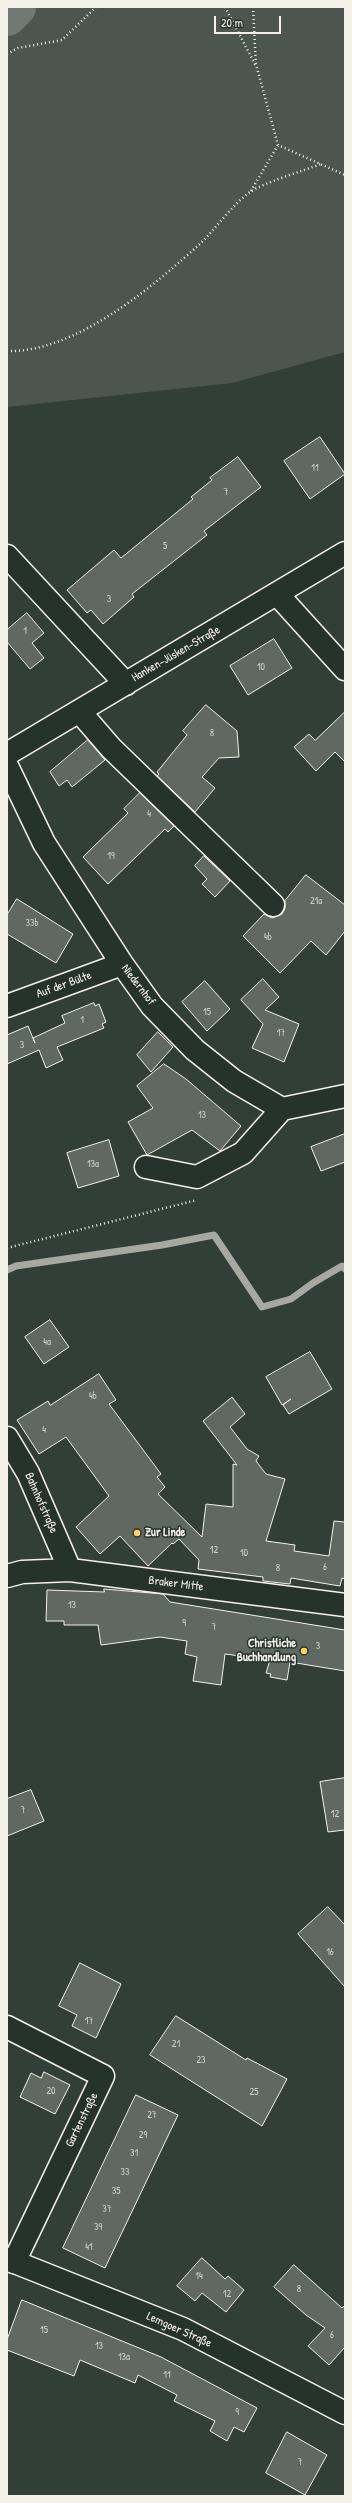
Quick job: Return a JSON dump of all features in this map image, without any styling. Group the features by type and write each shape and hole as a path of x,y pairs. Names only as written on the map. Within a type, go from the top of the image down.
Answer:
{"street":[{"name":"Hanken-Jüsken-Straße","path":"7,754 278,595 345,553"},
{"path":"7,556 126,684"},
{"path":"278,595 345,669"},
{"path":"79,711 111,748 273,905"},
{"name":"Niedernhof","path":"7,766 44,843 122,964 152,1006 195,1050 234,1081 282,1109"},
{"name":"Auf der Bülte","path":"7,1006 122,964"},
{"path":"146,1167 197,1177 243,1153 282,1109 345,1096"},
{"name":"Bahnhofstraße","path":"7,1438 28,1473 70,1570"},
{"name":"Braker Mitte","path":"7,1576 22,1572 70,1570 345,1605"},
{"name":"Gartenstraße","path":"7,2027 103,2076 11,2261"},
{"name":"Lemgoer Straße","path":"11,2261 182,2329 344,2410"}],"path":[{"path":"7,54 18,48 62,40 96,7"},
{"path":"225,7 257,68"},
{"path":"7,351 24,352 75,335 107,318 202,242 250,192 278,145 257,68 253,7"},
{"path":"278,145 345,175"},
{"path":"250,192 321,164"},
{"path":"7,1248 203,1199"}],"shaded area":[{"path":"7,7 345,7 345,352 232,383 7,407"}],"building":[{"path":"320,437 345,474 310,499 284,461"},
{"path":"238,457 261,487 204,531 207,535 132,594 134,597 103,624 91,610 87,613 67,590 114,550 121,558 193,499 191,497 212,480 210,478"},
{"path":"27,613 44,633 32,643 44,658 30,669 7,642 7,630"},
{"path":"274,639 292,668 248,695 230,666"},
{"path":"206,705 237,731 239,757 219,758 202,777 215,788 195,812 157,776 159,774 157,772 187,735 183,731"},
{"path":"345,712 345,762 335,752 316,771 294,747 309,734 315,740"},
{"path":"88,740 105,760 72,787 67,780 59,786 50,772"},
{"path":"140,793 174,826 168,832 165,829 108,884 83,857 128,813 124,809"},
{"path":"204,856 230,881 215,897 202,884 207,879 195,866"},
{"path":"306,875 345,905 345,931 326,955 311,941 280,973 243,936 264,914 272,918 282,914 285,908 285,901"},
{"path":"17,899 73,934 56,963 7,934 7,915"},
{"path":"263,979 279,997 265,1010 299,1024 284,1062 252,1048 263,1024 241,1000"},
{"path":"205,981 230,1009 207,1031 182,1002"},
{"path":"94,1003 95,1006 99,1004 106,1022 102,1024 104,1028 57,1047 63,1060 46,1068 39,1050 7,1064 7,1035 28,1026 35,1043 33,1038 65,1023 62,1016"},
{"path":"158,1032 173,1047 151,1072 137,1055"},
{"path":"164,1064 186,1079 241,1126 220,1151 192,1130 147,1155 128,1122 153,1108 137,1086"},
{"path":"345,1134 345,1162 321,1171 311,1147"},
{"path":"109,1140 119,1176 78,1188 67,1153"},
{"path":"50,1320 69,1347 44,1364 25,1337"},
{"path":"310,1352 332,1389 289,1414 283,1405 291,1399 282,1405 266,1377"},
{"path":"99,1374 116,1400 109,1404 161,1474 157,1477 165,1487 158,1494 202,1537 206,1504 233,1507 233,1464 237,1465 203,1421 232,1397 245,1414 230,1427 247,1449 259,1456 256,1461 266,1474 285,1479 266,1541 295,1545 294,1551 329,1556 334,1521 345,1522 345,1579 342,1578 340,1586 291,1578 290,1584 263,1581 263,1577 198,1569 199,1560 179,1539 173,1544 172,1543 148,1566 120,1536 100,1554 76,1527 109,1496 66,1437 39,1454 17,1420 48,1401 50,1405"},
{"path":"104,1589 163,1594 170,1602 345,1630 345,1671 290,1662 287,1680 270,1677 271,1674 266,1673 270,1660 225,1654 221,1685 193,1681 197,1657 185,1654 187,1641 160,1637 101,1645 98,1625 64,1625 64,1621 46,1621 47,1590 104,1592"},
{"path":"345,1778 345,1830 328,1832 320,1782"},
{"path":"31,1790 44,1821 7,1836 7,1799"},
{"path":"328,1907 345,1925 345,1987 298,1934"},
{"path":"80,1963 121,1984 96,2038 72,2026 77,2015 59,2006"},
{"path":"176,2016 246,2060 247,2058 287,2079 262,2126 150,2055"},
{"path":"44,2072 70,2085 55,2114 20,2097 31,2073 41,2078"},
{"path":"136,2095 178,2115 105,2268 63,2248"},
{"path":"202,2258 225,2279 228,2276 244,2290 226,2312 202,2293 195,2301 177,2286"},
{"path":"294,2265 342,2308 345,2305 345,2347 329,2365 308,2346 325,2328 306,2315 274,2287"},
{"path":"22,2300 161,2357 257,2408 244,2432 234,2427 227,2441 210,2431 215,2421 174,2401 177,2395 138,2375 135,2383 80,2360 74,2376 7,2350 7,2340"},
{"path":"287,2432 327,2455 305,2495 266,2473"}],"waterway":[{"path":"7,16 16,7"},
{"path":"7,1270 16,1266 162,1245 214,1235 262,1307 291,1299 313,1283 342,1266 345,1269"}],"place":[{"name":"Zur Linde","path":"137,1533"},
{"name":"Christliche Buchhandlung","path":"304,1651"}]}
